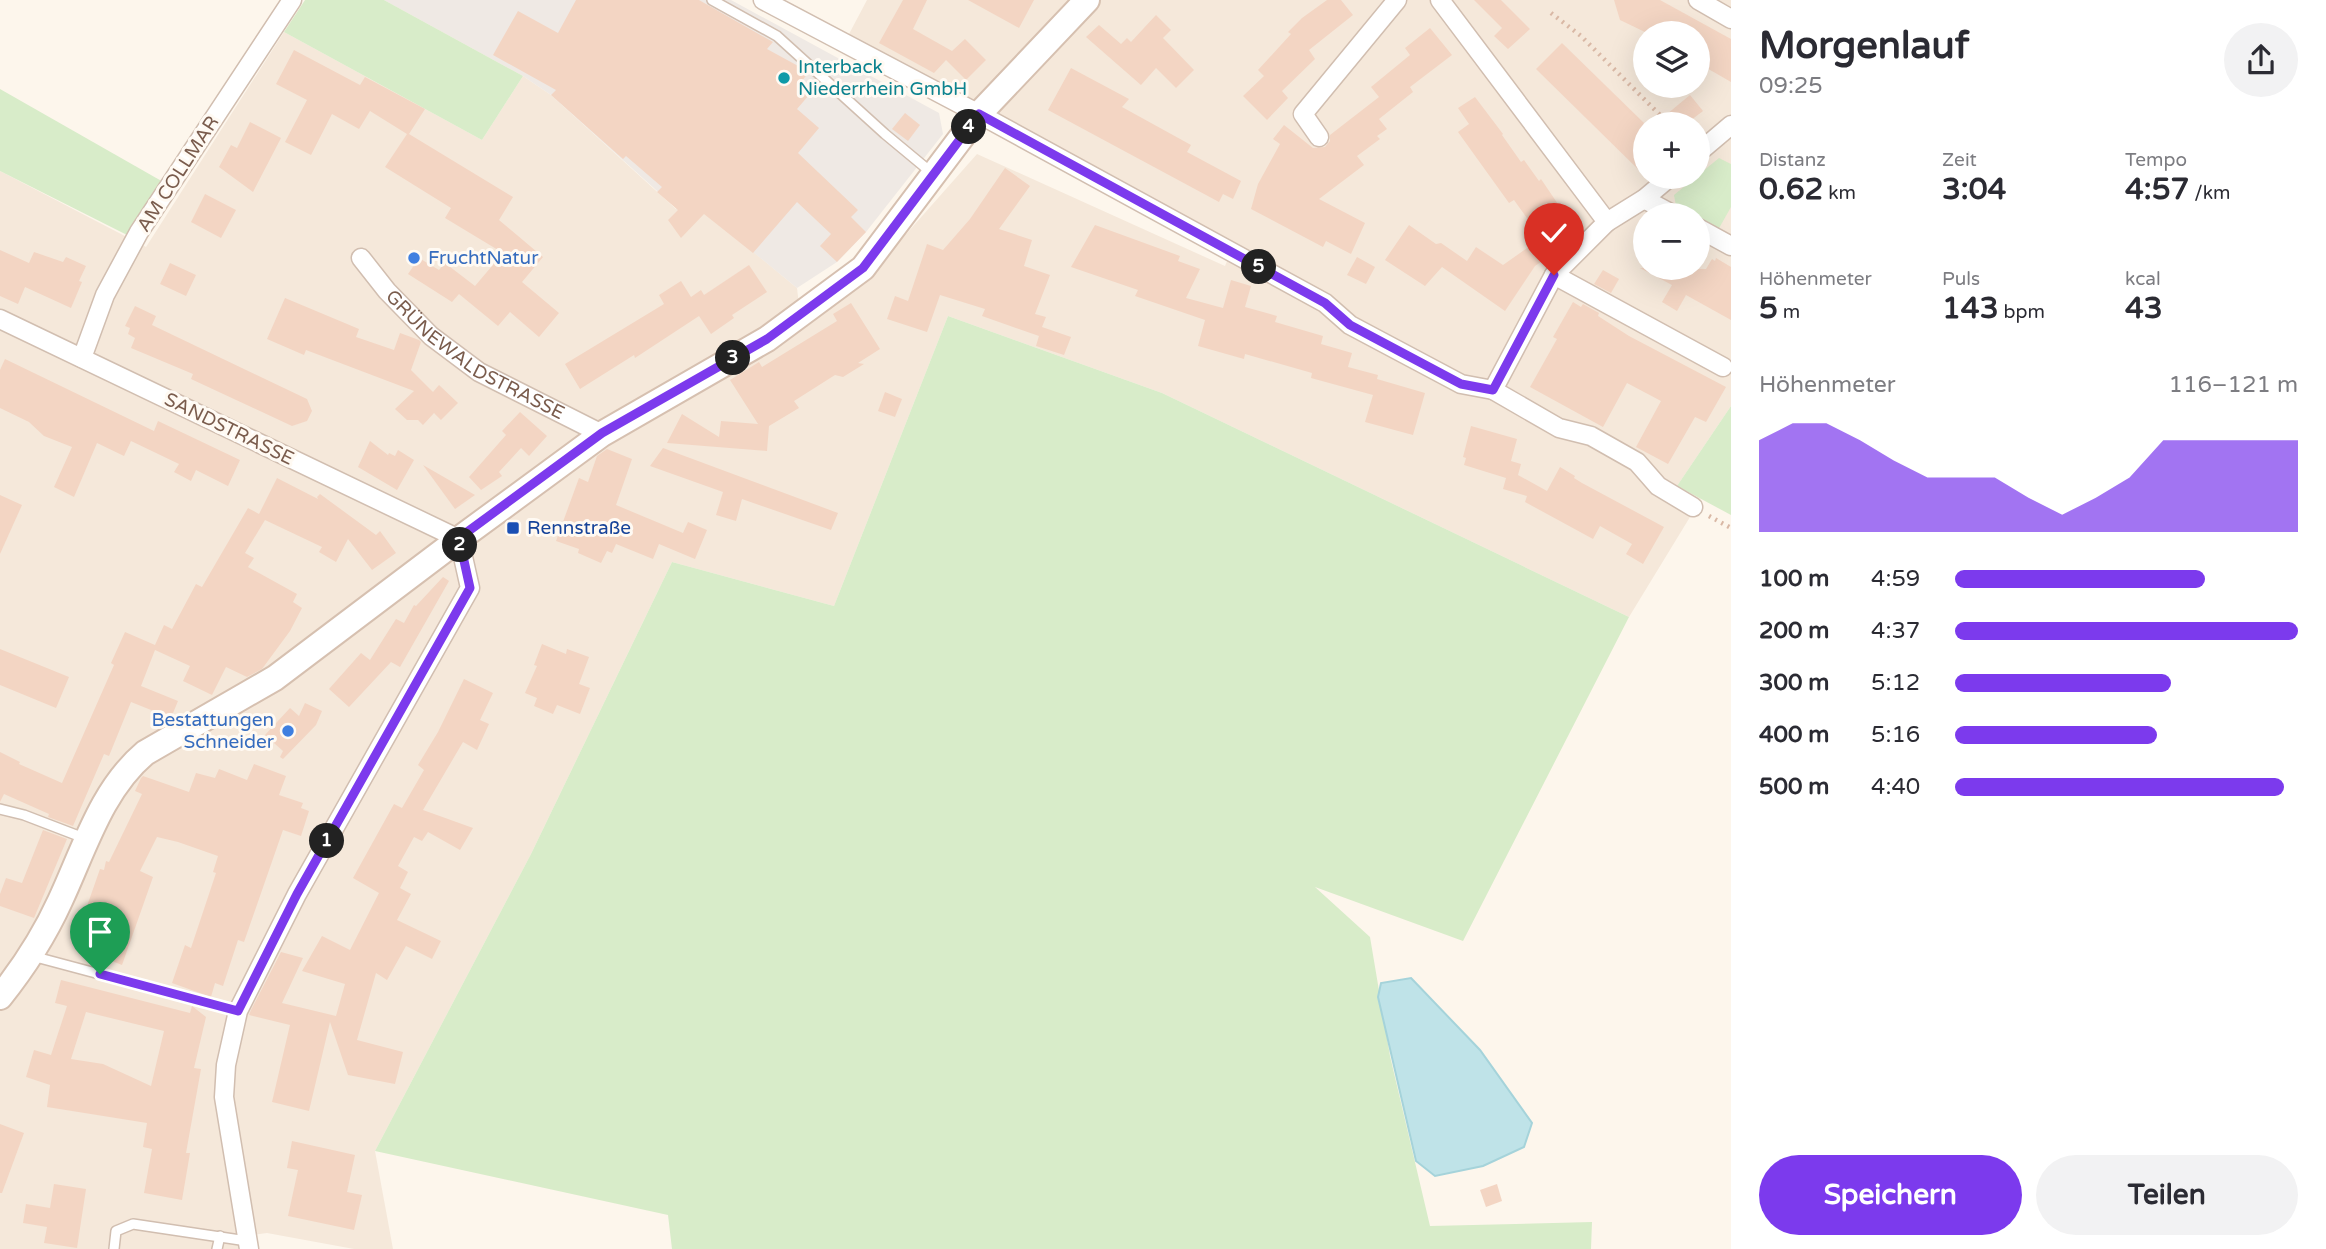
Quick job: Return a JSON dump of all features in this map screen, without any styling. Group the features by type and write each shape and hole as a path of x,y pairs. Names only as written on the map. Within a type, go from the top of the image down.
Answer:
{"street":[{"name":"AM COLLMAR","path":"82,358 105,296 139,232 292,0"},
{"path":"763,0 979,114 1325,303 1350,325 1439,373 1461,384 1493,390 1559,428 1591,436 1637,462 1658,486 1693,507"},
{"path":"0,997 31,956 59,904 117,781 129,766 145,753 275,678 602,433 767,339 863,268 979,114 1087,0"},
{"path":"1319,137 1303,114 1397,0"},
{"path":"1440,0 1607,222"},
{"path":"1698,0 1731,19"},
{"path":"1710,143 1731,125"},
{"path":"1493,390 1554,275 1607,222 1656,189"},
{"path":"1644,199 1652,203"},
{"path":"1710,235 1731,246"},
{"name":"GRÜNEWALDSTRASSE","path":"361,258 387,291 431,336 479,372 602,433"},
{"path":"1554,275 1723,367"},
{"name":"SANDSTRASSE","path":"0,319 459,538"},
{"path":"248,1245 224,1097 226,1065 238,1011 297,894 470,588 459,538"}],"lane":[{"path":"712,0 777,36 934,174"},
{"path":"0,809 89,839"},
{"path":"31,956 238,1011"},
{"path":"114,1249 116,1231 133,1224 220,1236 248,1245"},
{"path":"217,1249 220,1236"}],"path":[{"path":"1551,13 1581,36 1657,112"},
{"path":"1693,507 1731,528"}],"shaded area":[{"path":"384,0 731,0 939,113 943,134 866,232 837,262 797,288 687,198 677,209 551,95 523,76"},
{"path":"867,0 1731,0 1731,406 1677,486 1701,499 1629,617 1162,393 948,316 834,606 672,562 531,854 375,1151 393,1249 354,1249 267,1233 238,1237 238,1249 0,1249 0,171 146,247 284,32 482,140 523,76 551,95 676,209 687,197 797,288 802,330 862,284 977,154 1225,266 1233,247 849,34"}],"green space":[{"path":"305,0 384,0 523,76 482,140 284,32"},
{"path":"0,89 165,183 131,237 0,171"},
{"path":"1719,158 1731,164 1731,207 1718,230 1710,226 1710,203 1675,203 1674,195 1681,189 1710,189 1710,165"},
{"path":"948,316 1162,393 1629,617 1463,941 1315,887 1370,937 1390,1056 1430,1226 1592,1222 1591,1249 672,1249 668,1215 375,1151 531,854 672,562 834,606"},
{"path":"1731,406 1731,515 1677,486"}],"water":[{"path":"1411,978 1480,1050 1532,1123 1524,1147 1483,1166 1435,1176 1416,1161 1378,997 1381,983"}],"building":[{"path":"576,0 699,0 773,42 767,49 808,73 799,85 809,95 797,109 819,128 798,153 858,210 851,217 866,232 837,262 820,246 831,234 797,202 753,253 704,214 681,238 668,220 678,210 657,192 662,187 626,156 623,159 551,95 556,90 493,55 518,11 558,33"},
{"path":"903,0 927,0 913,29 952,51 965,39 986,60 966,80 946,60 934,73 879,43"},
{"path":"968,0 1034,0 1019,28"},
{"path":"1327,0 1341,0 1353,15 1309,50 1315,59 1282,91 1288,98 1267,120 1243,96 1264,76 1258,70 1291,34 1288,32"},
{"path":"1474,0 1501,0 1530,29 1508,49 1494,36 1502,28"},
{"path":"1614,0 1660,0 1698,21 1633,21 1633,26 1620,20"},
{"path":"1156,15 1171,30 1163,38 1194,70 1176,88 1156,68 1141,85 1086,37 1099,25 1121,44 1127,38 1131,42"},
{"path":"1710,27 1731,39 1731,82 1710,70"},
{"path":"1430,28 1452,55 1410,87 1413,92 1379,119 1387,129 1377,136 1380,139 1357,156 1364,165 1319,199 1365,223 1351,254 1326,241 1323,247 1251,209 1258,184 1280,144 1273,139 1284,125 1313,148 1325,147 1330,141 1330,135 1379,97 1371,87 1410,55 1405,48"},
{"path":"1562,43 1633,112 1633,164 1536,69"},
{"path":"294,50 360,85 365,77 425,109 409,134 513,197 499,220 543,257 522,282 559,313 539,337 510,312 498,326 459,294 452,302 408,274 419,258 439,270 445,263 475,286 503,253 445,218 451,208 385,167 407,134 370,111 359,129 332,114 311,155 285,142 307,100 276,84"},
{"path":"1071,68 1129,99 1122,107 1191,145 1187,152 1241,181 1233,199 1223,194 1219,202 1048,110"},
{"path":"1475,97 1521,162 1524,160 1539,181 1541,179 1566,216 1539,235 1514,200 1509,203 1458,132 1469,124 1458,108"},
{"path":"1686,98 1692,98 1703,111 1702,112 1669,112"},
{"path":"905,113 920,125 908,141 892,129"},
{"path":"250,122 281,138 253,192 219,167 231,145 237,148"},
{"path":"1005,168 1030,186 999,229 1032,240 1024,266 1050,275 1035,314 1046,317 1042,327 1071,337 1064,355 1036,346 1039,336 982,316 985,309 940,295 927,332 887,319 895,296 908,301 927,244 943,250 970,219"},
{"path":"205,194 236,210 221,238 191,222"},
{"path":"1095,225 1180,256 1178,261 1200,269 1186,298 1223,308 1231,280 1251,286 1245,307 1277,316 1275,322 1323,336 1321,344 1352,353 1348,367 1425,393 1413,435 1365,422 1373,395 1311,378 1312,373 1245,354 1244,359 1198,346 1205,320 1135,296 1138,290 1071,267"},
{"path":"1409,225 1467,261 1476,247 1503,265 1540,239 1551,255 1535,266 1505,311 1442,267 1425,286 1385,260"},
{"path":"0,250 29,263 34,252 63,262 66,257 86,266 71,308 25,287 18,304 0,296"},
{"path":"1357,257 1375,267 1366,284 1347,275"},
{"path":"1716,258 1731,267 1731,320 1686,295 1677,311 1662,302 1672,285 1663,280 1710,280 1710,262 1712,259 1715,261"},
{"path":"170,263 196,275 186,296 160,284"},
{"path":"749,265 767,292 732,315 734,318 711,334 699,316 635,358 634,355 580,389 565,364 664,304 659,295 681,281 691,297 701,290 704,295"},
{"path":"1603,270 1619,279 1611,293 1594,284"},
{"path":"285,298 359,329 356,337 394,350 400,333 419,340 421,342 411,370 433,392 439,385 458,403 441,420 434,413 423,425 418,420 407,420 395,409 414,391 306,350 304,355 267,339"},
{"path":"1573,302 1581,307 1583,304 1629,336 1726,387 1706,422 1695,417 1668,464 1636,447 1661,401 1627,383 1603,427 1530,387 1557,339 1553,337"},
{"path":"851,303 880,349 858,363 864,364 843,377 835,375 794,401 799,408 769,426 767,451 667,443 682,414 719,437 721,421 758,424 730,380 759,362 762,367 837,321 833,314"},
{"path":"135,306 156,316 152,325 307,399 312,411 307,421 292,426 191,379 193,374 131,348 135,338 128,334 130,328 125,326"},
{"path":"5,359 154,431 158,421 240,460 228,486 196,470 191,481 174,472 179,464 131,441 124,456 97,443 74,497 54,487 72,447 44,436 29,422 0,408 0,370"},
{"path":"885,392 902,399 895,417 878,411"},
{"path":"520,412 547,436 529,456 521,448 499,472 502,476 481,490 469,477 506,435 502,431"},
{"path":"1471,426 1517,439 1511,461 1521,464 1518,475 1547,491 1560,467 1582,483 1664,527 1643,564 1626,554 1632,544 1600,526 1593,539 1525,502 1527,496 1503,489 1506,478 1464,465 1466,458 1463,457"},
{"path":"370,441 388,455 389,453 395,456 398,450 414,460 397,490 358,467"},
{"path":"663,448 838,513 831,530 742,499 736,521 716,515 723,492 650,466"},
{"path":"607,449 632,459 616,505 683,533 688,522 707,530 695,559 659,544 653,559 616,544 612,553 607,551 601,563 578,553 579,549 556,541 579,478 588,482 597,456"},
{"path":"423,465 475,495 455,509"},
{"path":"277,478 318,499 320,494 376,535 380,531 396,553 372,570 348,539 336,562 319,552 322,547 265,520 245,553 254,558 248,567 297,594 293,602 302,608 290,631 262,669 247,677 226,667 212,695 183,681 190,666 155,650 141,686 178,701 171,718 131,702 109,756 104,754 73,826 48,817 49,814 4,794 0,802 0,752 20,762 19,764 62,783 114,665 111,663 125,632 155,645 164,625 172,629 196,584 202,587 248,508 259,514"},
{"path":"0,495 22,505 0,554"},
{"path":"443,577 449,581 400,667 391,662 349,707 329,689 361,653 370,660 396,619 404,623 414,605 416,606"},
{"path":"542,644 566,654 567,649 589,657 579,684 590,688 580,714 557,705 553,714 534,706 537,698 525,693 537,666 534,665"},
{"path":"0,649 69,677 56,708 0,685"},
{"path":"464,679 493,693 480,720 489,724 477,750 463,742 423,810 473,828 460,850 428,832 422,841 414,837 398,866 408,872 400,888 411,894 397,920 441,941 432,959 406,946 387,980 376,973 357,1040 403,1052 395,1084 348,1075 330,1022 309,1111 272,1102 290,1025 249,1015 251,1010 281,952 303,958 282,1003 336,1016 345,984 302,971 322,936 350,950 379,893 353,878 394,804 402,808 424,770 418,765"},
{"name":"Bestattungen Schneider","path":"305,703 322,711 316,725 283,759 280,757 283,751 265,735 290,708 299,716"},
{"path":"254,764 286,776 279,795 303,803 301,808 309,811 301,836 283,830 244,942 238,940 223,986 215,983 211,997 172,983 185,945 191,948 216,873 213,872 218,856 178,842 157,837 140,871 153,877 122,965 73,946 100,869 104,870 106,861 109,862 142,794 135,791 141,778 143,776 189,792 196,773 215,778 219,769 247,780"},
{"path":"43,830 67,839 34,918 0,906 0,894 6,878 22,883"},
{"path":"61,980 190,1013 192,1006 206,1017 194,1068 201,1069 186,1153 190,1153 182,1200 144,1193 152,1149 143,1147 147,1123 47,1107 50,1085 26,1077 34,1050 51,1055 67,1006 55,1003","holes":["86,1012 164,1031 151,1086 103,1064 71,1059"]},
{"path":"0,1124 24,1133 2,1193 0,1193"},
{"path":"292,1141 355,1155 347,1192 362,1195 354,1230 288,1216 298,1170 287,1168"},
{"path":"54,1184 86,1189 77,1248 44,1243 47,1227 23,1223 26,1204 50,1208"},
{"path":"1497,1184 1502,1201 1486,1207 1480,1190"}],"place":[{"name":"Interback Niederrhein GmbH","path":"784,78"},
{"name":"FruchtNatur","path":"414,258"},
{"name":"Rennstraße","path":"513,528"},
{"name":"Bestattungen Schneider","path":"288,731"}],"route":[{"path":"100,974 238,1011 297,894 470,588 459,538 602,433 767,339 863,268 979,114 1325,303 1350,325 1461,384 1493,390 1554,275"}]}
